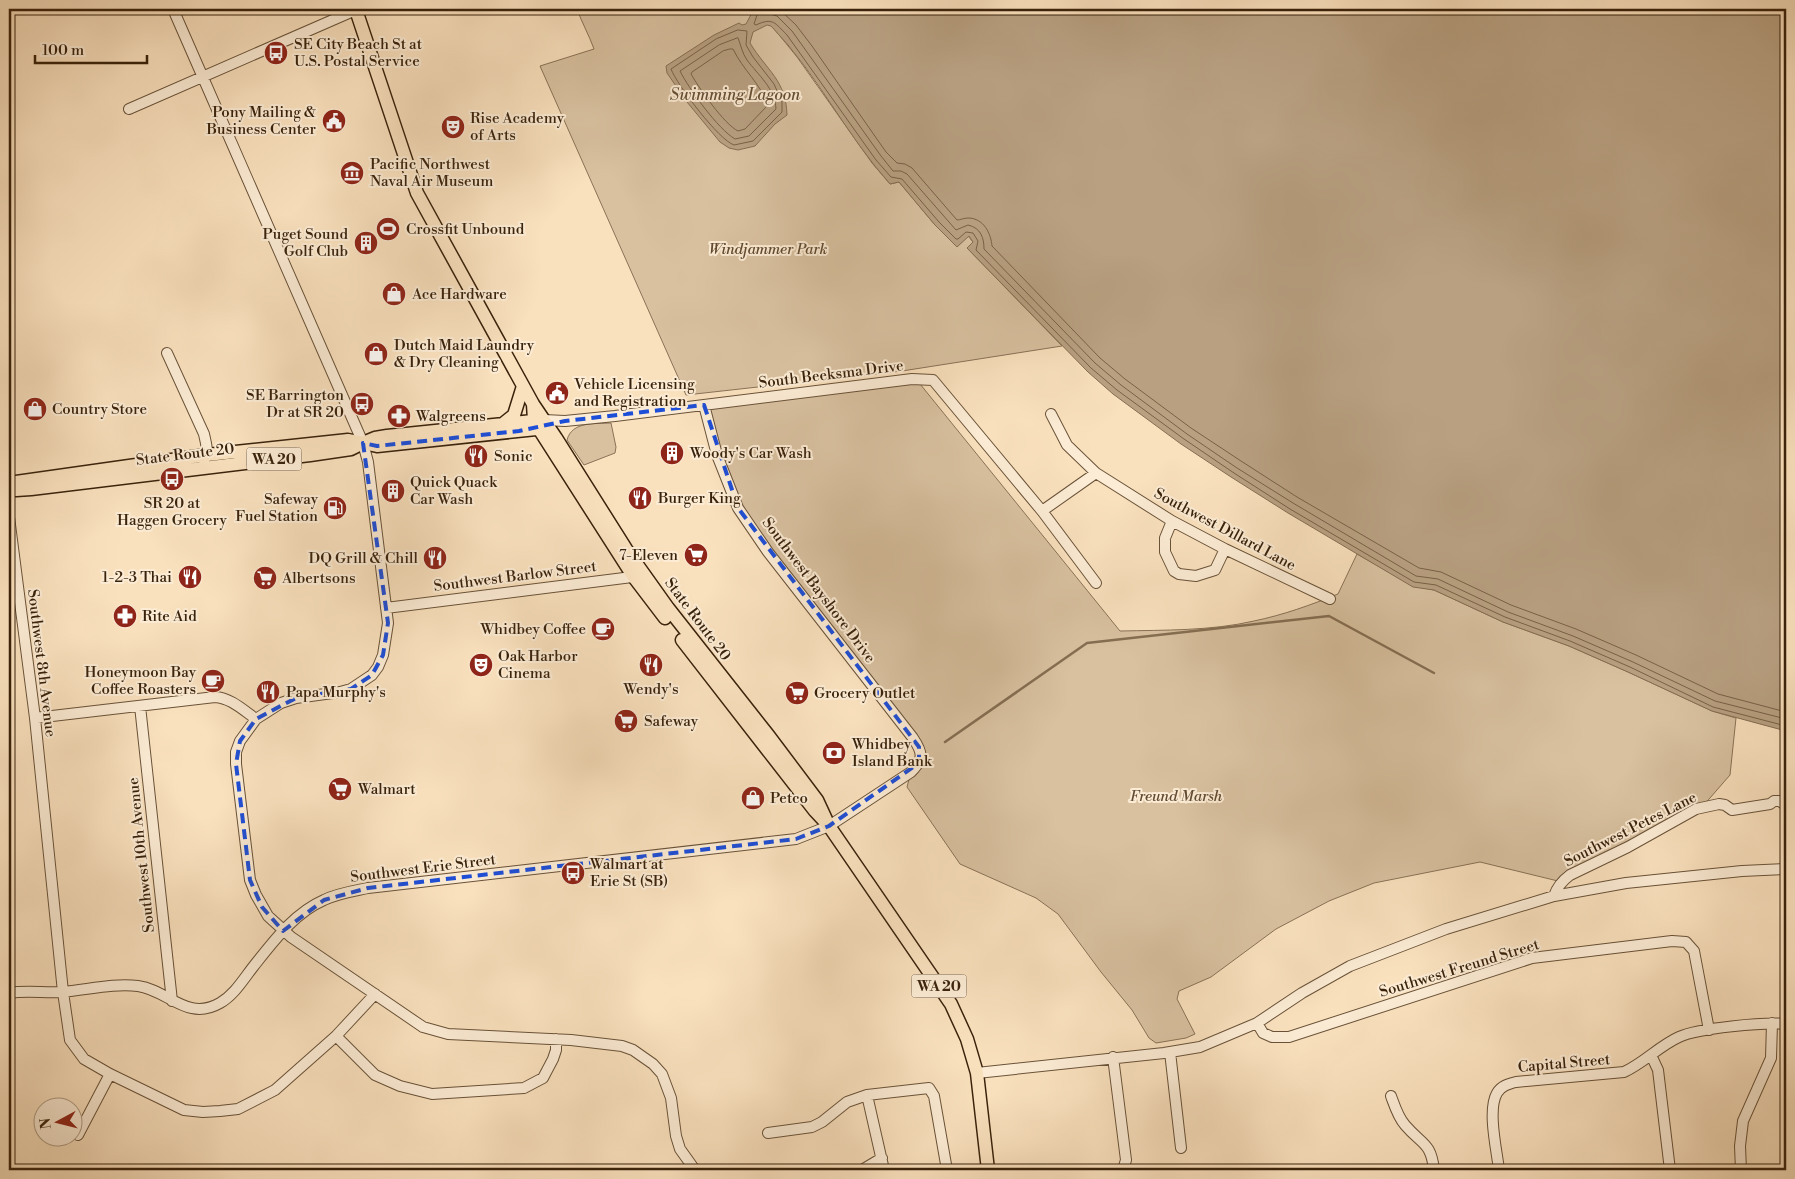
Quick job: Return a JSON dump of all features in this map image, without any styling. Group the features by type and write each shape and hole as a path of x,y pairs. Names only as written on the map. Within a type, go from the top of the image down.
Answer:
{"main road":[{"path":"357,9 417,193 533,404 541,424"},
{"path":"504,423 514,415 523,386"},
{"name":"State Route 20","path":"9,488 16,490 351,449 375,438 387,436 504,423 541,424"},
{"name":"State Route 20","path":"9,483 207,456 348,440 377,446 541,424"},
{"name":"State Route 20","path":"541,424 668,608 817,800 829,826"},
{"name":"WA 20","path":"541,424 633,576"},
{"name":"State Route 20","path":"633,576 741,718 829,826 951,1004 967,1039 977,1073 988,1170"}],"street":[{"path":"173,9 363,443 368,462 388,623 386,645 378,666 372,675 351,689 296,698 275,706 256,719 240,741 236,752 236,764 247,864 250,880 262,907 274,923 283,931 423,1027 440,1033 556,1039 622,1046 633,1050 653,1064 662,1074 668,1086 680,1149 691,1169"},
{"path":"129,109 357,9"},
{"path":"167,353 204,434 207,447 207,456 203,462 190,469"},
{"name":"South Beeksma Drive","path":"541,424 912,379 933,380 1042,511"},
{"name":"Southwest Bayshore Drive","path":"704,405 717,455 738,508 768,552 914,738 922,756 919,764 911,772 829,826"},
{"name":"Southwest Dillard Lane","path":"1051,414 1068,445 1096,472 1172,521 1225,549 1330,599"},
{"path":"1096,472 1042,511 1096,583"},
{"name":"Southwest 8th Avenue","path":"9,517 35,718 63,992 70,1040 84,1059 110,1074 184,1110 203,1112 238,1109 276,1090 336,1036 375,994"},
{"path":"1172,521 1165,538 1165,552 1174,571 1179,574 1196,576 1215,570 1225,549"},
{"name":"Southwest Barlow Street","path":"386,608 638,575 648,579"},
{"path":"35,718 223,698 256,719"},
{"name":"Southwest 10th Avenue","path":"140,706 172,1001"},
{"name":"Southwest Petes Lane","path":"1554,896 1562,882 1570,875 1628,847 1696,809 1719,804 1725,805 1732,810 1770,804 1774,801 1780,801 1785,805"},
{"name":"Southwest Erie Street","path":"9,993 63,992 118,985 140,986 165,996 189,1009 205,1008 219,1004 234,992 283,931 304,912 324,900 343,893 368,888 796,839 829,826"},
{"path":"977,1073 1200,1047 1260,1020 1302,993 1350,966 1446,929 1554,896 1626,883 1742,870 1786,869"},
{"name":"Southwest Freund Street","path":"1260,1020 1272,1037 1289,1037 1532,958 1672,941 1686,942 1694,951 1709,1030"},
{"path":"1670,1170 1658,1070 1652,1055 1680,1036 1709,1030 1772,1023 1786,1024"},
{"path":"1741,1170 1742,1121 1771,1058 1772,1023"},
{"path":"336,1036 375,1075 400,1086 432,1094 524,1088 543,1078 556,1050 556,1039"},
{"path":"1170,1052 1182,1148"},
{"name":"Capital Street","path":"1499,1170 1492,1111 1497,1092 1502,1087 1516,1082 1624,1072 1636,1067 1652,1055"},
{"path":"1113,1058 1126,1160 1123,1170"},
{"path":"82,1127 110,1074"},
{"path":"768,1134 812,1127 822,1122 847,1102 867,1096 929,1088 934,1096 947,1170"},
{"path":"867,1096 884,1170"},
{"path":"1391,1096 1404,1124 1430,1148 1434,1170"},
{"path":"862,1170 882,1158"}],"highlighted area":[{"path":"704,405 738,508 919,747 919,763 829,826 796,839 368,888 324,900 283,931 262,907 250,880 236,764 240,741 256,719 296,698 351,689 372,675 383,655 388,623 363,443 377,446 519,431 565,421"}],"green space":[{"name":"Windjammer Park","path":"577,9 758,9 797,57 872,163 890,184 899,182 935,225 957,247 968,236 973,242 968,249 1062,346 902,371 686,395 540,66 594,49"},
{"name":"Freund Marsh","path":"916,379 1120,631 1221,627 1265,619 1297,609 1338,594 1357,554 1413,586 1434,590 1503,622 1569,646 1712,711 1736,718 1730,775 1703,806 1562,882 1480,862 1374,883 1329,901 1276,929 1211,977 1179,991 1177,999 1195,1034 1186,1038 1156,1043 1149,1038 1132,1010 1058,914 1036,898 960,864 907,787 911,772 922,757 738,508 704,405"},
{"path":"611,423 616,447 615,453 584,465 567,440 570,434 574,429 585,425"}],"water":[{"name":"Swimming Lagoon","path":"754,9 1786,9 1786,731 1712,711 1569,646 1503,622 1434,590 1413,587 1288,513 1181,444 1113,394 1088,372 967,248 973,242 969,236 957,247 935,225 899,182 890,184 859,145 802,63 771,26 767,25 753,32 750,43 779,84 786,103 787,115 775,124 755,146 738,150 729,148 720,142 687,102 667,73 666,66 714,35 739,23 742,25 746,24"}],"waterway":[{"path":"945,742 1087,643 1329,616 1434,673"}],"place":[{"name":"SE City Beach St at U.S. Postal Service","path":"276,53"},
{"name":"Pony Mailing & Business Center","path":"334,121"},
{"name":"Rise Academy of Arts","path":"453,127"},
{"name":"Pacific Northwest Naval Air Museum","path":"352,173"},
{"name":"Crossfit Unbound","path":"388,229"},
{"name":"Puget Sound Golf Club","path":"366,243"},
{"name":"Ace Hardware","path":"394,294"},
{"name":"Dutch Maid Laundry & Dry Cleaning","path":"376,354"},
{"name":"Vehicle Licensing and Registration","path":"557,393"},
{"name":"SE Barrington Dr at SR 20","path":"362,404"},
{"name":"Country Store","path":"35,409"},
{"name":"Walgreens","path":"399,416"},
{"name":"Woody's Car Wash","path":"672,453"},
{"name":"Sonic","path":"476,456"},
{"name":"SR 20 at Haggen Grocery","path":"172,479"},
{"name":"Quick Quack Car Wash","path":"393,491"},
{"name":"Burger King","path":"640,498"},
{"name":"Safeway Fuel Station","path":"335,508"},
{"name":"7-Eleven","path":"696,555"},
{"name":"DQ Grill & Chill","path":"435,558"},
{"name":"1-2-3 Thai","path":"190,577"},
{"name":"Albertsons","path":"265,578"},
{"name":"Rite Aid","path":"125,616"},
{"name":"Whidbey Coffee","path":"603,629"},
{"name":"Oak Harbor Cinema","path":"481,665"},
{"name":"Wendy's","path":"651,665"},
{"name":"Honeymoon Bay Coffee Roasters","path":"213,681"},
{"name":"Papa Murphy's","path":"268,692"},
{"name":"Grocery Outlet","path":"797,693"},
{"name":"Safeway","path":"626,721"},
{"name":"Whidbey Island Bank","path":"834,753"},
{"name":"Walmart","path":"340,789"},
{"name":"Petco","path":"753,798"},
{"name":"Walmart at Erie St (SB)","path":"573,873"}]}
